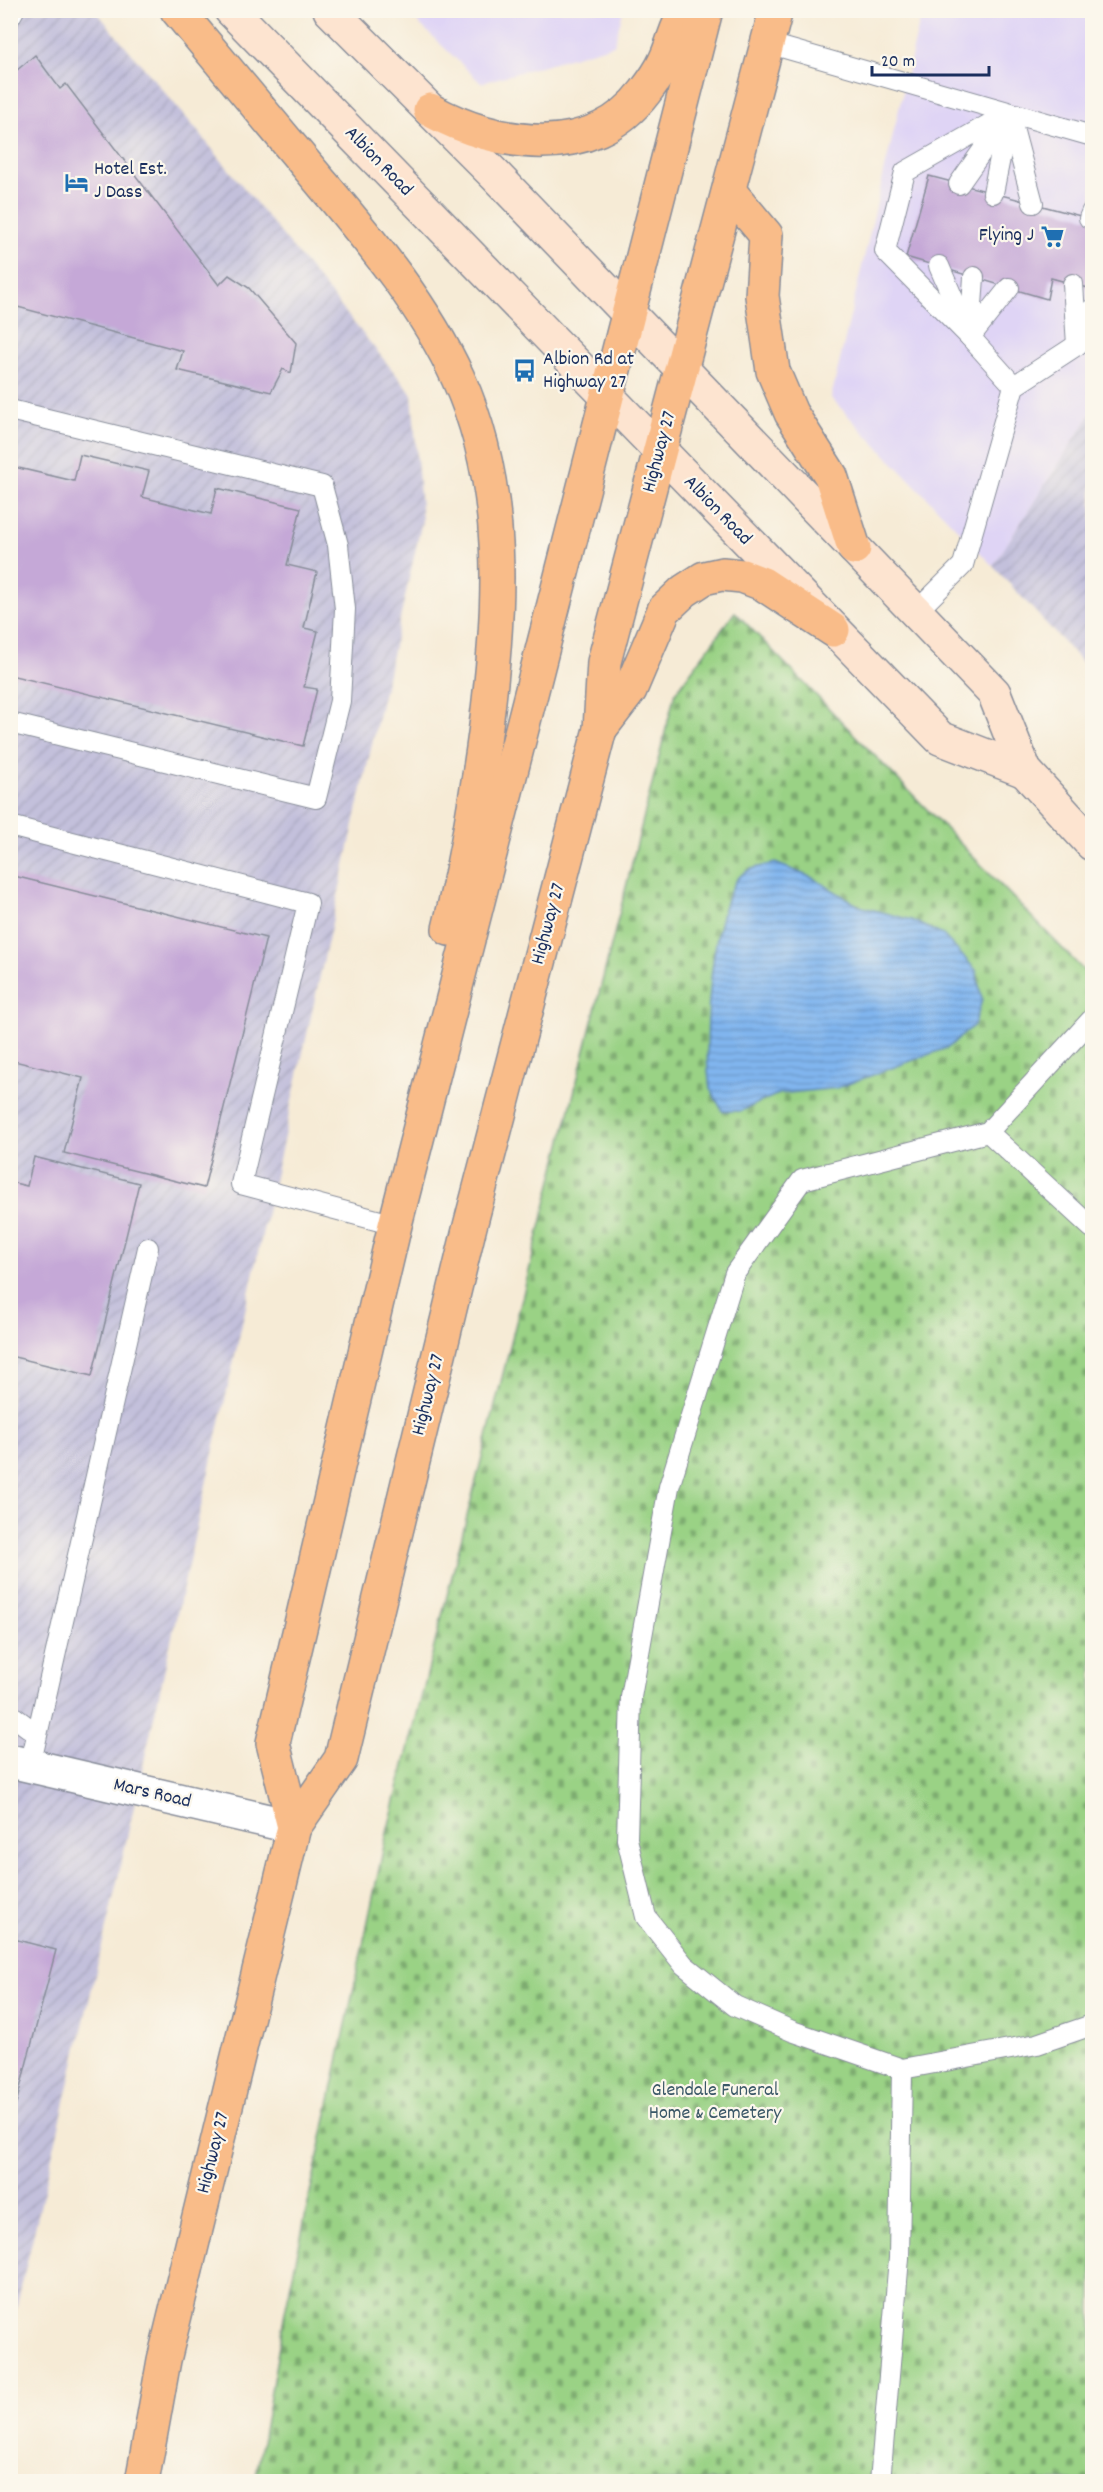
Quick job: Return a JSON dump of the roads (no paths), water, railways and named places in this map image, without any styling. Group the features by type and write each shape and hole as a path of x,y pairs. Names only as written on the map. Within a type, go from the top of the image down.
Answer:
{"main road":[{"path":"177,10 375,246 425,318 458,377 475,421 491,486 498,550 496,649 481,767 446,946 452,1003"},
{"name":"Albion Road","path":"231,10 940,738 1025,771"},
{"name":"Albion Road","path":"330,10 430,110 994,693 1025,771 1092,844"},
{"path":"430,110 475,131 514,140 561,141 589,134 619,118 644,94 665,62 687,10"},
{"name":"Highway 27","path":"294,1827 273,1743 395,1225 706,10"},
{"name":"Highway 27","path":"142,2481 164,2360 294,1827 341,1759 470,1226 600,729 604,662 776,10"},
{"path":"729,191 766,235 762,296 774,371 791,413 831,476 854,548"},
{"path":"600,729 630,690 664,610 684,591 704,578 722,574 742,576 763,584 833,630"}],"street":[{"name":"Mars Road","path":"20,1764 294,1827"}],"lane":[{"path":"10,17 14,10"},
{"path":"767,43 1092,136"},
{"path":"958,184 1009,113"},
{"path":"993,193 1009,113"},
{"path":"1009,113 1033,203"},
{"path":"1009,113 905,172 885,251 970,337 1014,386"},
{"path":"939,266 970,337"},
{"path":"970,337 974,277"},
{"path":"1073,284 1077,345"},
{"path":"970,337 1009,288"},
{"path":"1077,345 1092,309"},
{"path":"916,612 963,565 1014,386 1077,345 1092,332"},
{"path":"10,410 322,486 338,544 345,609 339,701 316,798 10,723"},
{"path":"10,826 308,903 241,1184 395,1225"},
{"path":"1092,1019 988,1132 802,1180 735,1273 669,1487 632,1697 627,1839 645,1917 684,1965 735,2006 792,2031 902,2069 1037,2044 1092,2025"},
{"path":"988,1132 1092,1228"},
{"path":"20,1764 37,1734 148,1248"},
{"path":"10,1714 37,1734"},
{"path":"880,2481 899,2258 902,2069"}],"water":[{"path":"775,863 813,878 859,906 911,920 943,935 976,970 982,1000 974,1025 949,1047 837,1088 778,1094 741,1111 722,1111 710,1086 707,1040 717,940 724,910 733,887 747,871"}],"place":[{"name":"Hotel Est. J Dass","path":"76,182"},
{"name":"Flying J","path":"1052,236"},
{"name":"Albion Rd at Highway 27","path":"525,371"}],"park label":[{"name":"Glendale Funeral Home & Cemetery","path":"715,2102"}]}
